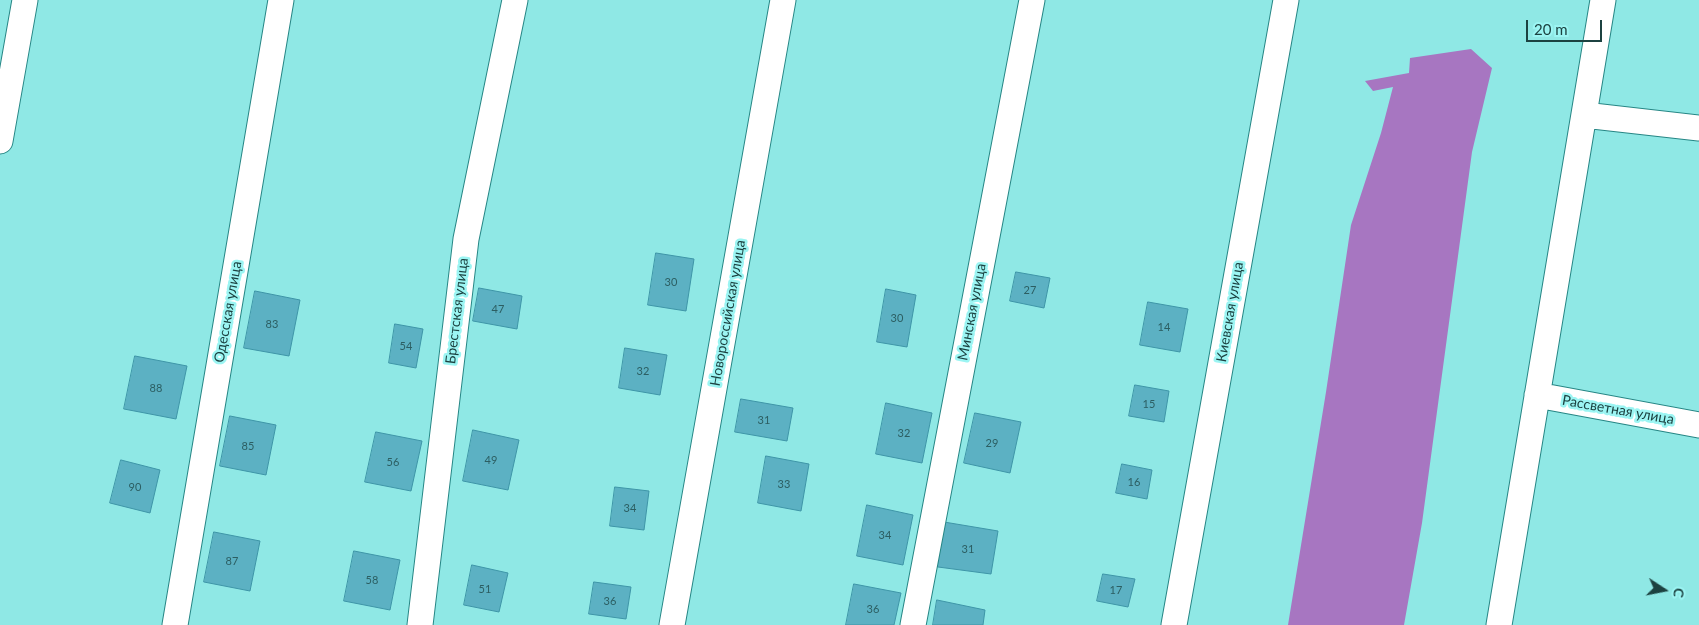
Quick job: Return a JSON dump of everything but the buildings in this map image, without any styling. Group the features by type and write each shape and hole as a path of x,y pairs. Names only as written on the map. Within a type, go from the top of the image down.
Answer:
{"street":[{"path":"0,141 25,0"},
{"name":"Одесская улица","path":"175,625 281,0"},
{"name":"Брестская улица","path":"420,625 466,239 515,0"},
{"name":"Новороссийская улица","path":"672,625 783,0"},
{"name":"Минская улица","path":"913,625 1032,0"},
{"name":"Киевская улица","path":"1174,625 1286,0"},
{"path":"1500,625 1603,0"},
{"path":"1584,115 1699,128"},
{"name":"Рассветная улица","path":"1537,395 1699,424"}],"shaded area":[{"path":"1471,49 1492,68 1472,152 1422,523 1404,625 1288,625 1351,225 1381,133 1393,87 1373,91 1365,81 1409,73 1410,58"}]}
